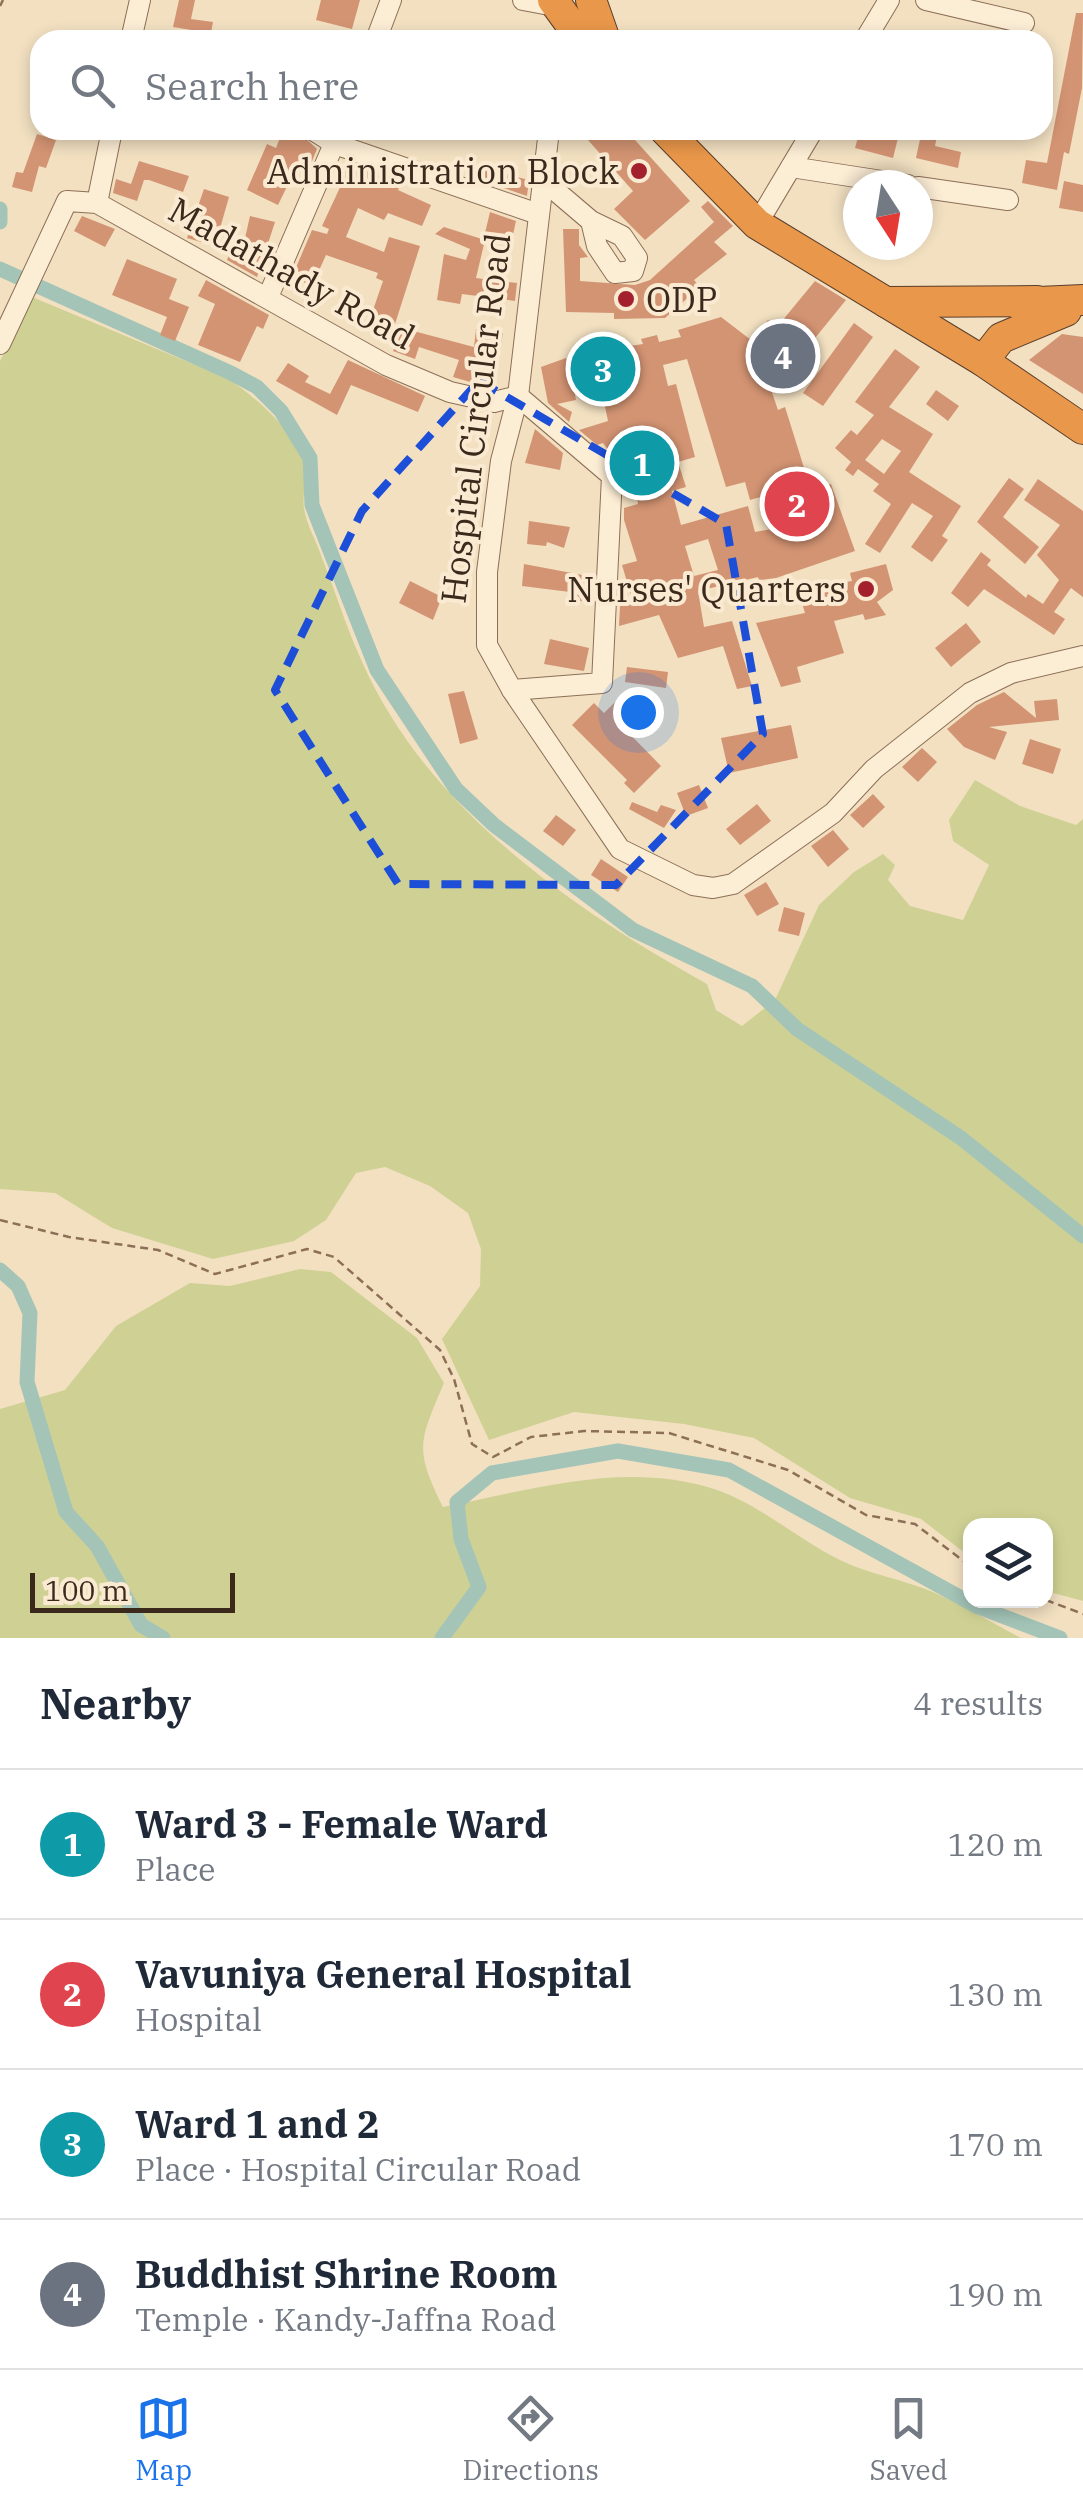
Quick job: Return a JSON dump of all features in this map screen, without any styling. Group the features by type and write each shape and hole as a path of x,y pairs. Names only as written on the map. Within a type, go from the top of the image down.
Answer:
{"highway":[{"path":"563,21 590,0 601,30"},
{"path":"675,140 757,224 983,361 1083,429"},
{"path":"947,339 988,306 1037,301"},
{"path":"883,302 1083,302"},
{"path":"983,361 1001,338 1083,302"}],"street":[{"path":"133,30 140,0"},
{"path":"380,30 391,0"},
{"path":"523,0 563,21"},
{"path":"872,30 889,0"},
{"path":"926,0 1024,24"},
{"path":"0,344 67,201 97,202 110,140"},
{"path":"268,297 337,140"},
{"path":"346,140 538,214"},
{"name":"Hospital Circular Road","path":"548,140 518,396 501,461 487,572 487,645 512,690 620,849 693,885 713,888 747,875 833,813 874,768 970,694 1010,673 1083,656"},
{"path":"757,224 807,140"},
{"path":"792,167 843,175"},
{"path":"544,180 591,221"},
{"path":"933,188 1008,200"},
{"name":"Madathady Road","path":"97,202 386,365 450,392 494,402 518,396"},
{"path":"512,690 602,683 612,476 518,396"}],"path":[{"path":"0,6 3,0"},
{"path":"0,1220 70,1237 158,1250 215,1274 307,1249 334,1258 440,1350 454,1379 472,1444 493,1457 531,1436 584,1431 670,1433 788,1470 866,1515 915,1524 963,1561"},
{"path":"1053,1603 1083,1614"}],"highlighted area":[{"path":"479,381 726,524 763,734 616,885 398,884 275,690 362,511"}],"green space":[{"path":"32,297 229,379 252,396 296,444 305,475 305,514 357,651 391,717 425,765 509,850 605,922 707,984 716,1010 742,1026 775,1000 819,905 854,872 883,854 895,865 888,880 910,906 963,920 989,865 953,841 949,820 975,780 1020,806 1076,825 1083,819 1083,1601 1053,1593 1053,1518 963,1518 963,1552 921,1519 850,1498 754,1438 684,1424 574,1412 489,1440 442,1339 480,1286 481,1249 468,1213 430,1186 385,1167 356,1173 326,1220 294,1241 213,1259 112,1228 55,1193 0,1189 0,361"},
{"path":"300,1269 331,1272 417,1338 444,1383 423,1445 427,1471 443,1507 544,1486 612,1477 680,1481 730,1495 840,1560 933,1592 1021,1638 0,1638 0,1409 65,1390 116,1326 190,1283 230,1286"}],"building":[{"path":"179,0 195,0 191,19 213,22 212,30 173,27"},
{"path":"321,0 360,0 352,29 316,20"},
{"path":"1076,13 1083,13 1082,88 1069,154 1064,152 1057,190 1022,183 1026,160 1047,163"},
{"path":"35,140 56,140 46,168 39,166 32,192 12,187 16,172 23,173"},
{"path":"279,140 307,140 317,149 310,166 299,162 278,205 247,190 267,144 276,148"},
{"name":"Administration Block","path":"588,140 635,140 690,201 645,240 614,209 633,191"},
{"path":"857,140 898,140 893,158 855,148"},
{"path":"920,140 936,140 935,146 961,152 958,168 916,158"},
{"path":"139,161 189,176 183,192 144,180 137,201 113,193 116,179 131,184"},
{"path":"346,162 401,184 398,190 431,205 422,226 388,213 384,220 358,208 346,237 384,252 389,237 420,246 395,324 371,316 383,281 376,278 378,273 326,255 312,286 292,277 312,230 327,234 329,229 322,226 343,181"},
{"path":"481,168 529,180 527,196 478,179"},
{"path":"1064,181 1083,185 1083,212 1059,208"},
{"path":"204,189 229,197 215,246 187,238"},
{"name":"ODP","path":"708,201 733,226 714,242 727,254 694,280 700,287 665,318 614,319 614,313 566,312 563,229 579,229 579,245 588,257 580,258 580,281 635,285 650,280 714,222 701,207"},
{"path":"490,212 516,221 512,239 485,233"},
{"path":"82,216 115,229 105,247 74,231"},
{"path":"250,216 275,222 257,277 227,260 230,252 241,256"},
{"path":"444,227 485,240 476,278 517,283 515,301 462,294 460,304 437,300 444,254 466,260 470,249 435,234"},
{"path":"127,259 177,279 169,299 189,307 175,341 160,335 167,317 112,295"},
{"path":"206,280 269,315 263,329 257,326 240,362 198,345 215,304 198,296"},
{"path":"815,281 846,300 811,343 788,324 796,358 789,369 764,369 778,410 785,407 811,490 831,484 855,551 776,578 758,577 698,591 704,627 732,621 752,686 737,689 723,646 678,658 659,615 619,626 620,606 633,602 622,565 637,561 624,520 624,508 638,504 635,483 625,486 624,470 603,443 597,445 579,430 608,421 600,383 574,390 576,400 557,404 572,412 569,422 548,403 541,367 566,358 567,363 593,357 592,352 643,344 641,339 657,335 659,342 681,337 678,330 721,317 751,340 768,320 777,327","holes":["687,359 726,487 745,482 750,500 767,495 777,528 755,532 748,506 681,525 672,491 686,487 678,462 695,457 676,384 668,386 663,365","708,539 718,570 694,576 685,546"]},
{"path":"854,323 873,337 823,406 803,393"},
{"path":"402,328 474,347 476,329 503,333 499,354 488,353 477,384 453,377 459,360 419,347 415,359 393,351"},
{"path":"1062,334 1083,337 1083,394 1029,360"},
{"path":"895,349 920,367 889,407 933,434 909,472 961,506 942,536 948,540 932,562 911,547 933,516 912,503 880,553 865,544 891,504 873,491 879,484 858,469 853,476 845,470 851,462 835,448 851,430 857,435 874,415 855,402","holes":["882,439 901,451 884,474 865,460"]},
{"path":"348,360 425,396 418,412 351,385 337,415 276,381 288,363 309,376 305,382 330,394"},
{"path":"936,390 959,406 948,421 926,404"},
{"path":"535,429 563,453 560,470 525,463"},
{"path":"1009,478 1024,489 1003,517 1039,547 1025,564 977,522"},
{"path":"1038,479 1083,511 1083,597 1071,588 1054,612 1065,619 1054,635 984,589 968,607 951,593 981,552 991,560 987,565 1026,598 1028,594 1043,604 1059,580 1037,555 1060,525 1024,500"},
{"path":"529,521 570,527 564,548 547,542 546,546 527,544"},
{"path":"524,564 593,577 592,603 569,599 570,592 522,586"},
{"path":"886,564 893,590 877,602 886,615 865,620 863,614 834,621 844,653 797,667 801,682 781,687 756,623 805,613 798,590 852,581 850,573"},
{"path":"410,581 442,597 433,620 399,603"},
{"path":"966,623 981,642 951,667 935,648"},
{"path":"550,639 589,648 584,671 544,664"},
{"path":"627,667 668,672 666,688 625,682"},
{"path":"464,691 478,739 460,744 448,694"},
{"path":"1004,692 1036,718 1034,701 1057,699 1059,720 989,727 1007,732 995,760 964,747 947,729 977,705"},
{"path":"615,702 628,714 619,723 661,766 634,793 624,783 627,780 572,725 594,703 604,713"},
{"path":"791,725 798,758 729,773 721,738"},
{"path":"1030,739 1061,749 1053,774 1022,764"},
{"path":"922,748 937,762 918,782 902,767"},
{"path":"699,785 708,808 686,816 677,793"},
{"path":"873,794 885,807 863,828 850,815"},
{"path":"632,802 657,812 661,805 676,810 664,828 629,809"},
{"path":"757,804 771,821 740,845 726,829"},
{"path":"556,815 576,830 563,846 543,831"},
{"path":"833,830 849,849 828,867 811,846"},
{"path":"601,859 628,877 618,892 591,875"},
{"path":"766,882 779,904 757,916 744,895"},
{"path":"784,907 805,913 799,936 778,931"}],"waterway":[{"path":"0,209 0,222"},
{"path":"0,269 231,373 257,387 281,411 310,458 312,505 377,670 456,789 494,825 633,930 752,986 797,1029 961,1138 1083,1236"},
{"path":"0,1270 18,1286 30,1313 27,1382 66,1512 97,1546 141,1625 163,1638"},
{"path":"442,1638 479,1587 461,1539 457,1502 492,1473 618,1451 729,1470 976,1606 1060,1638"}],"place":[{"name":"Administration Block","path":"639,171"},
{"name":"ODP","path":"626,299"},
{"name":"Buddhist Shrine Room","path":"783,356"},
{"name":"Ward 1 and 2","path":"603,369"},
{"name":"Ward 3 - Female Ward","path":"642,463"},
{"name":"Vavuniya General Hospital","path":"797,504"},
{"name":"Nurses' Quarters","path":"866,589"}]}
